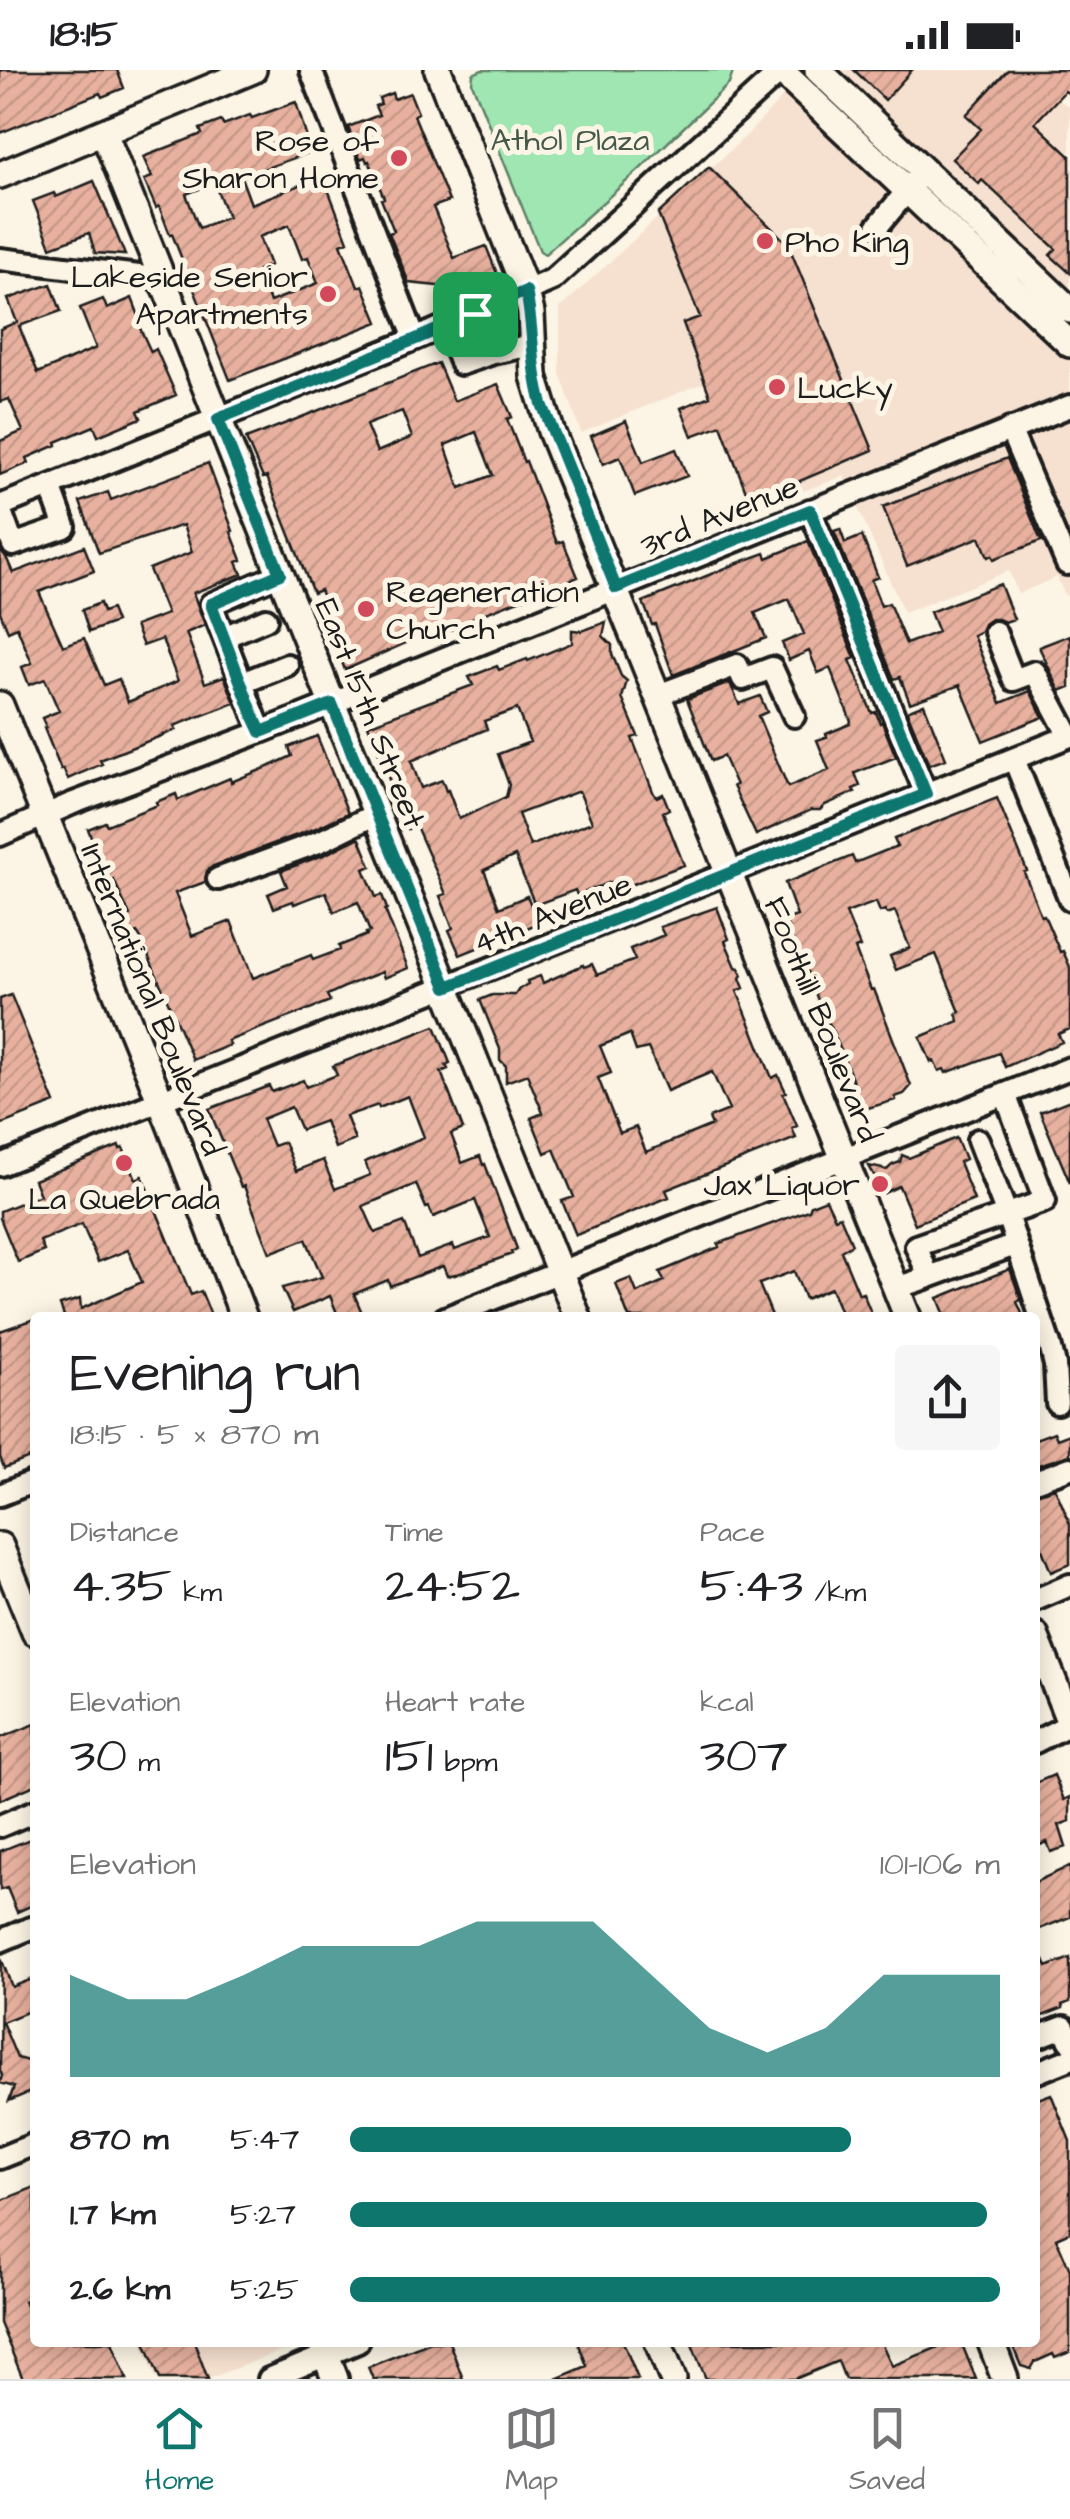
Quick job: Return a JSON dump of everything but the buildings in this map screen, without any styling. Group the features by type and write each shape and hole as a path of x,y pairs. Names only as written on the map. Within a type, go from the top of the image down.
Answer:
{"main road":[{"path":"0,175 104,132 210,78 253,70"},
{"name":"Foothill Boulevard","path":"438,70 526,291 534,376 542,404 906,1312"},
{"path":"780,70 1070,310"},
{"path":"818,70 1070,344"},
{"name":"East 15th Street","path":"104,132 576,1312"},
{"name":"International Boulevard","path":"0,705 242,1312"},
{"path":"0,1546 30,1620"},
{"path":"1040,1648 1070,1724"},
{"path":"660,2347 673,2379"},
{"path":"993,2347 1005,2379"}],"street":[{"path":"310,70 416,339"},
{"path":"50,486 64,527 13,545 0,508 50,486 416,339 552,280 780,70"},
{"path":"877,227 916,180"},
{"path":"0,259 162,278"},
{"path":"446,326 462,364 532,344"},
{"name":"3rd Avenue","path":"0,835 1070,406"},
{"path":"1010,430 1067,564 1070,562"},
{"path":"810,510 926,794"},
{"path":"261,732 211,604 280,574"},
{"path":"224,637 266,620"},
{"path":"994,632 1014,680 1035,672 1070,736"},
{"path":"242,683 287,665"},
{"path":"658,694 737,665 743,679 772,668 794,716"},
{"name":"4th Avenue","path":"0,1165 1070,736"},
{"path":"1014,759 1068,888"},
{"path":"218,879 322,840 376,814"},
{"path":"459,1312 1070,1068"},
{"path":"929,1278 916,1246 1045,1201 1005,1094"},
{"path":"978,1140 1038,1312"},
{"path":"896,1288 1015,1245"},
{"path":"1040,1317 1063,1401"},
{"path":"1040,1479 1070,1468"},
{"path":"0,1496 30,1483"},
{"path":"1040,1598 1070,1585"},
{"path":"1040,1739 1070,1724"},
{"path":"0,1826 30,1813"},
{"path":"0,1941 30,1928"},
{"path":"1040,2036 1064,2026 1069,2059 1040,2071"},
{"path":"0,2158 30,2146"},
{"path":"269,2379 327,2359"}],"shaded area":[{"path":"807,70 1009,70 1070,107 1070,594 1065,596 1057,577 1018,594 1009,571 904,613 844,476 752,510 703,383 581,433 560,373 560,308 750,132"},
{"path":"144,2347 288,2348 208,2379 156,2379"}],"green space":[{"name":"Athol Plaza","path":"482,70 733,72 729,84 545,254 540,251 472,83 473,74"}],"place":[{"name":"Rose of Sharon Home","path":"399,158"},
{"name":"Pho King","path":"765,241"},
{"name":"Lakeside Senior Apartments","path":"328,294"},
{"name":"Lucky","path":"777,387"},
{"name":"Regeneration Church","path":"366,609"},
{"name":"La Quebrada","path":"124,1163"},
{"name":"Jax Liquor","path":"880,1184"}],"route":[{"path":"526,291 534,376 542,404 616,588 810,510 926,794 447,987 332,704 261,732 254,717 211,604 280,574 218,419 475,314 526,291"}]}
